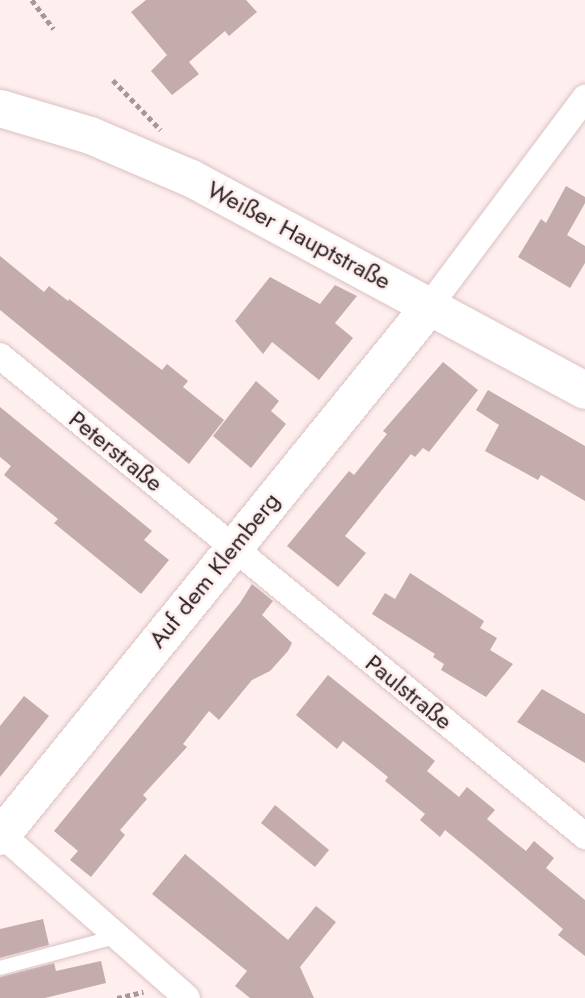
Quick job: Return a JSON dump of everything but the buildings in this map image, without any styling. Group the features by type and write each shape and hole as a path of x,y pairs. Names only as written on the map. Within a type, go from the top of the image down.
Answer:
{"street":[{"path":"430,305 585,98"},
{"name":"Weißer Hauptstraße","path":"0,108 90,135 191,178 585,390"},
{"name":"Auf dem Klemberg","path":"0,835 430,305"},
{"name":"Peterstraße","path":"0,356 232,547"},
{"name":"Paulstraße","path":"232,547 585,836"},
{"path":"0,835 187,998"}],"lane":[{"path":"0,968 115,937"}],"path":[{"path":"32,0 54,29"}]}
